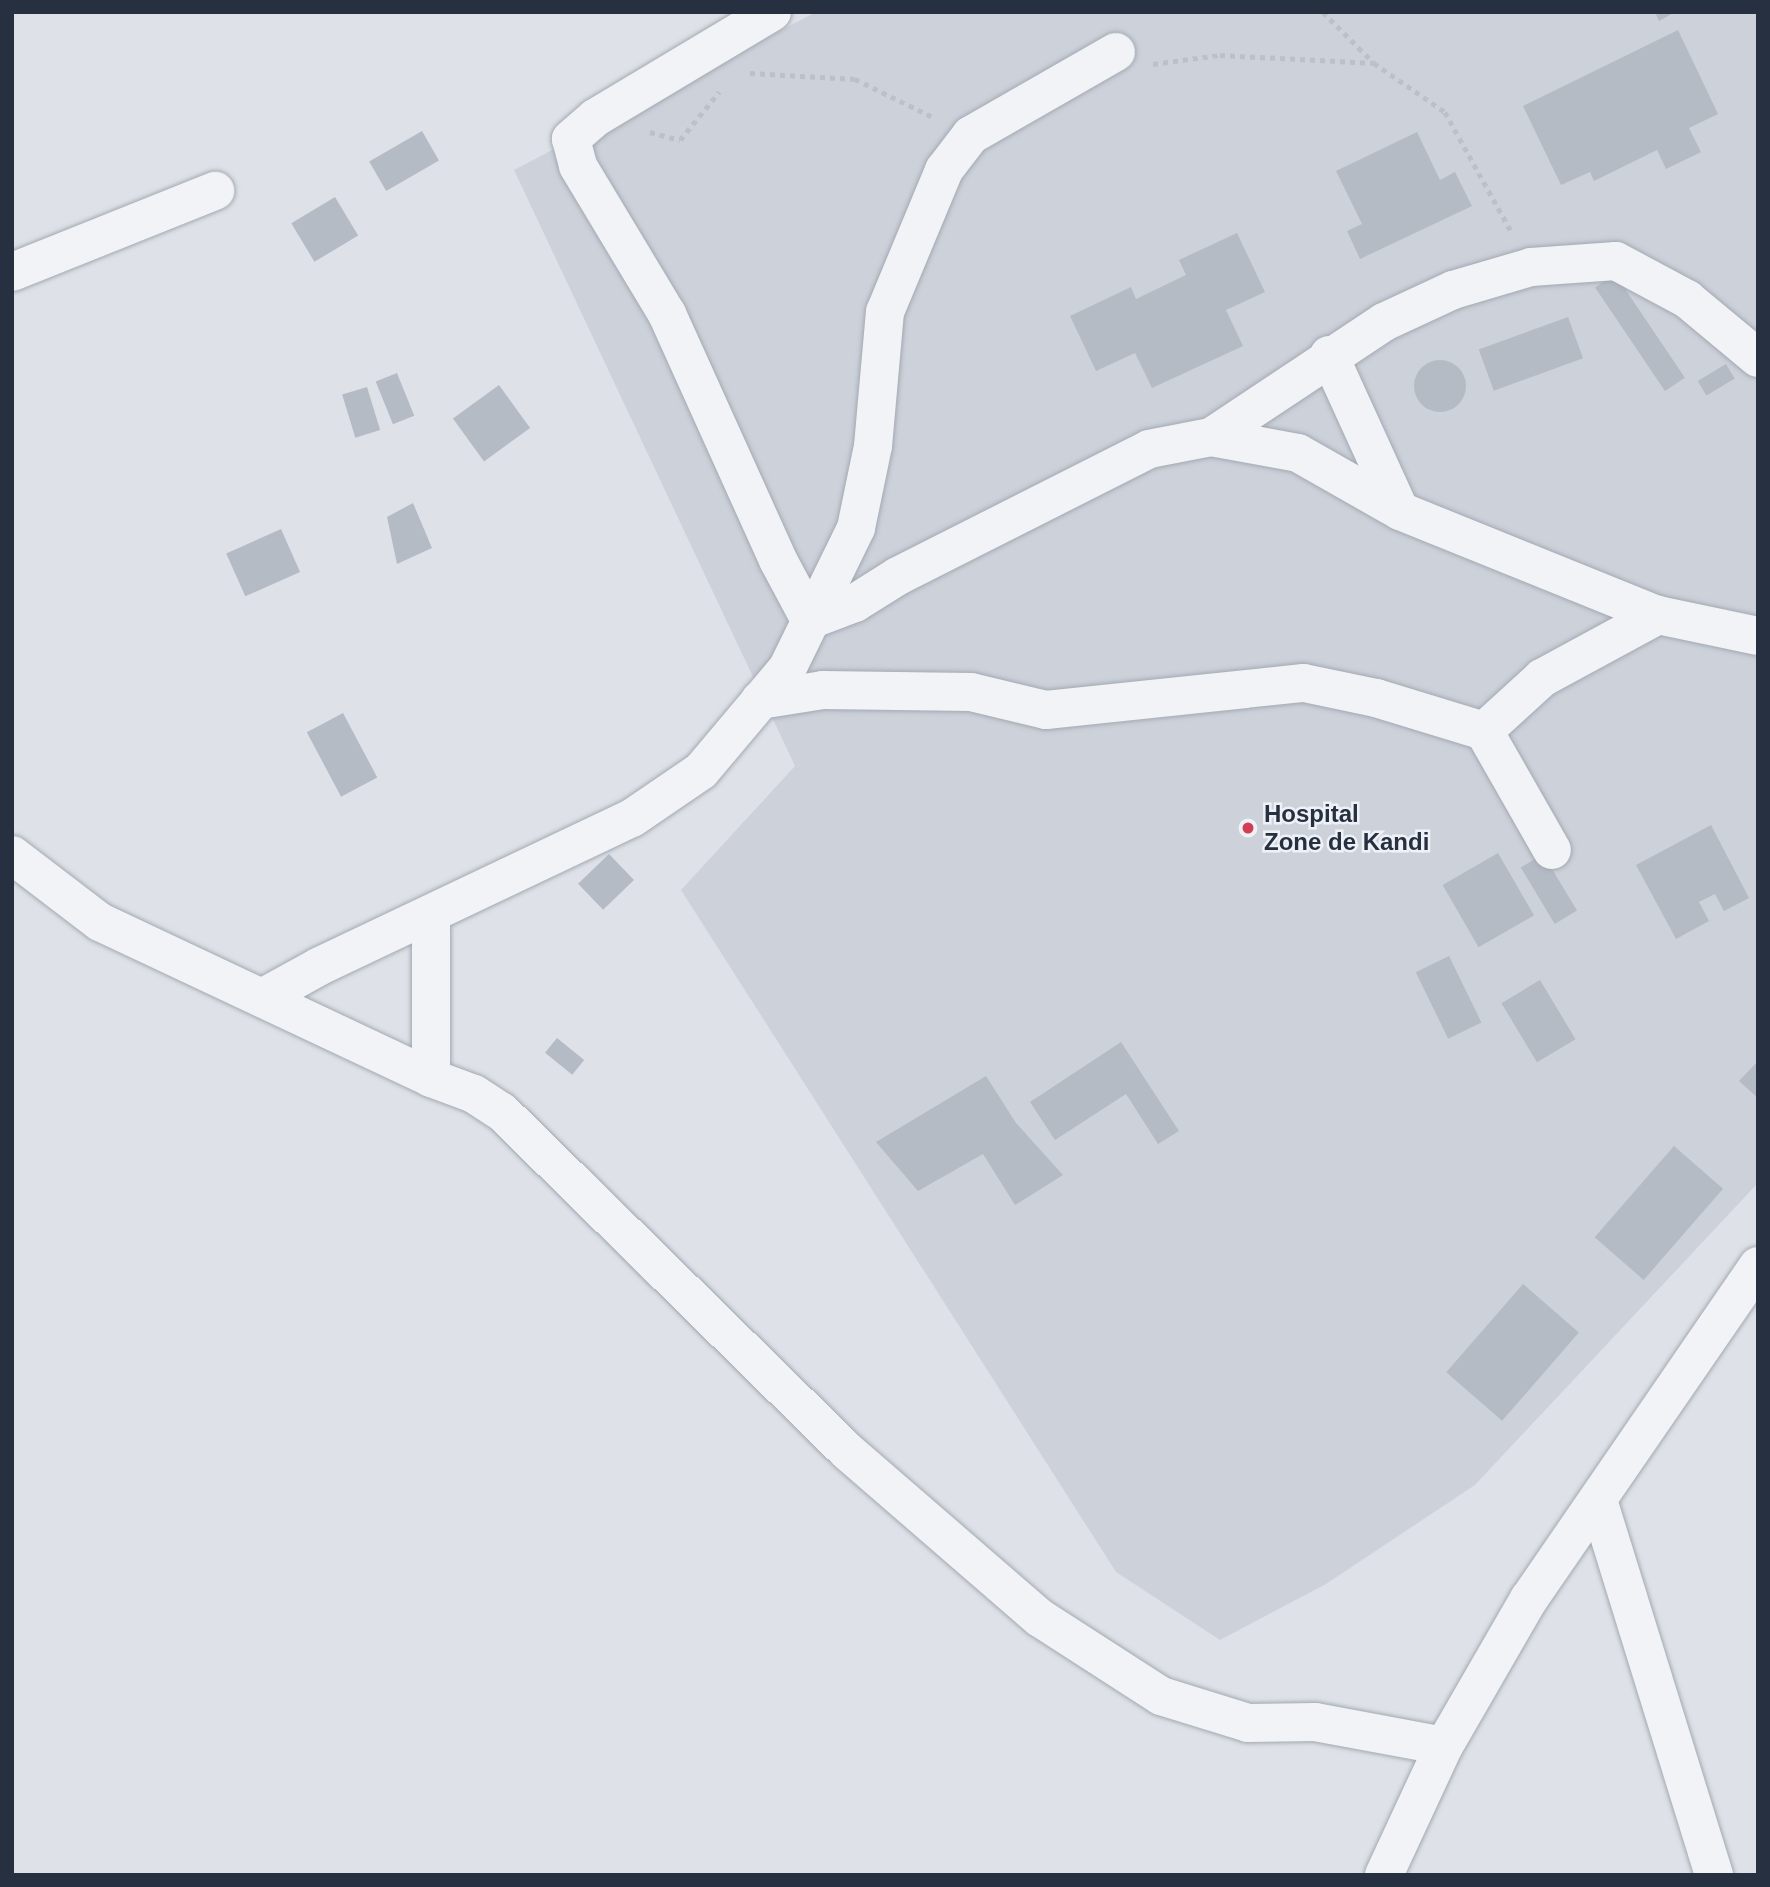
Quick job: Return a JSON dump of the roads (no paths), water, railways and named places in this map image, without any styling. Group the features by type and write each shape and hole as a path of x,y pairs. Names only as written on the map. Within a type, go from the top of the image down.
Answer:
{"street":[{"path":"772,12 595,118 571,139 578,166 667,314 778,560 810,621"},
{"path":"262,998 320,966 632,818 701,771 787,669 856,528 873,446 885,312 944,170 971,135 1127,59"},
{"path":"12,272 215,191"},
{"path":"1211,437 1329,355 1384,322 1453,290 1531,267 1616,261 1687,299 1758,358"},
{"path":"1329,355 1400,511"},
{"path":"810,621 855,603 898,576 1149,449 1211,437 1298,453 1400,511 1658,615 1758,636"},
{"path":"1484,731 1542,678 1658,615"},
{"path":"760,700 823,690 971,692 1046,710 1304,683 1376,698 1484,731 1552,850"},
{"path":"12,855 100,922 431,1077 474,1094 502,1112 847,1451 1040,1618 1161,1696 1248,1723 1315,1722 1444,1746"},
{"path":"431,914 431,1077"},
{"path":"1384,1875 1444,1746 1529,1599 1758,1266"},
{"path":"1598,1500 1714,1875"}],"place":[{"name":"Hospital Zone de Kandi","path":"1248,828"}]}
